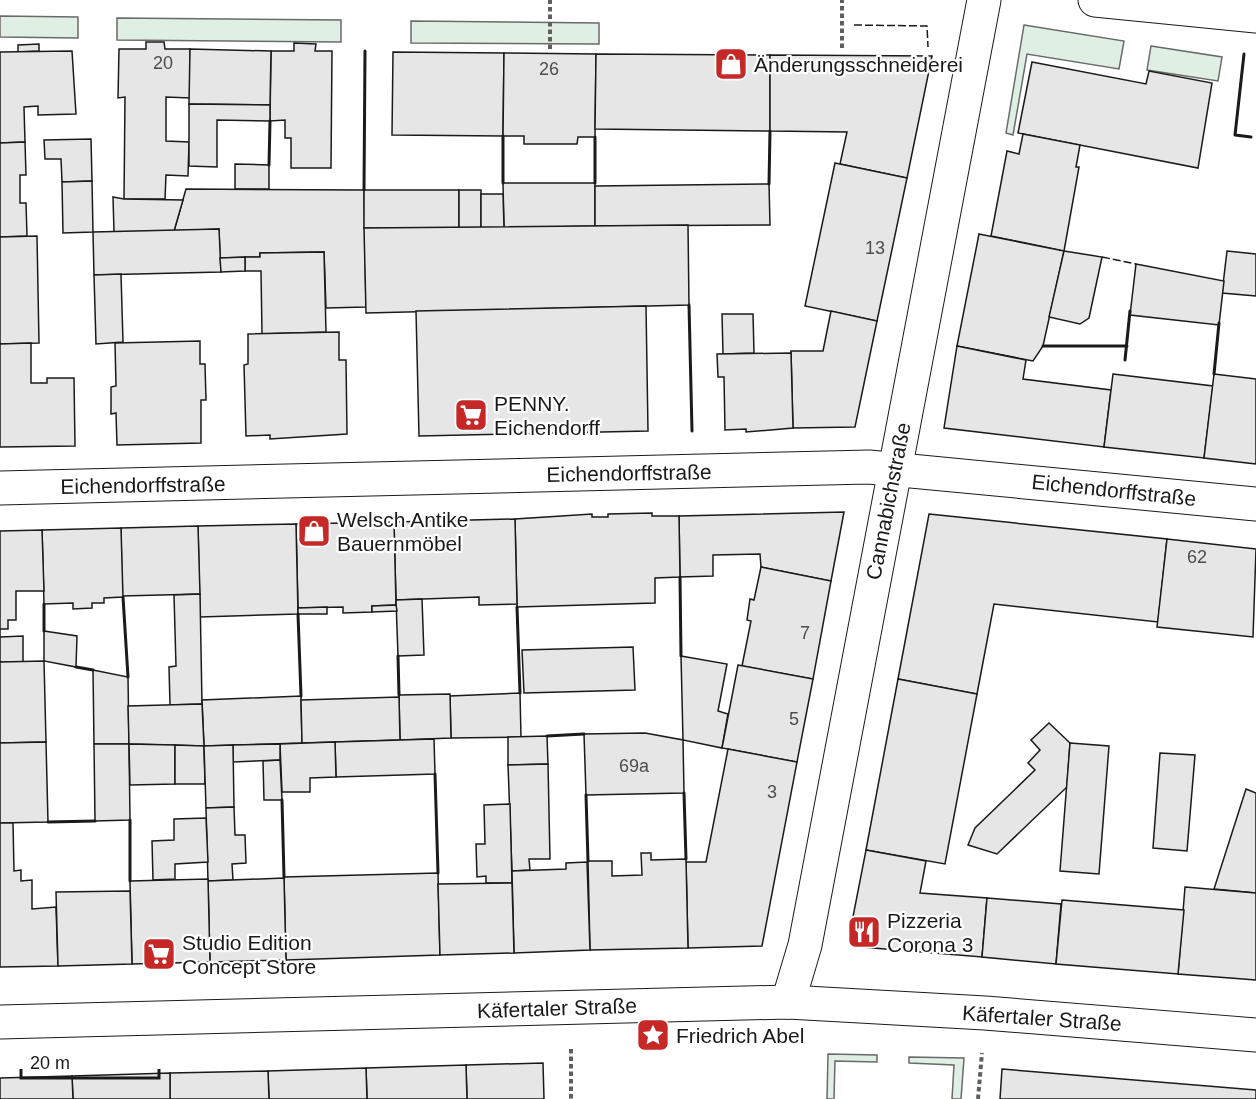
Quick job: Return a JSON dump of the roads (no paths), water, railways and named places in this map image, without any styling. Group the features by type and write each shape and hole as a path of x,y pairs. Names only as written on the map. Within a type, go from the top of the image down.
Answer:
{"street":[{"name":"Cannabichstraße","path":"788,1002 805,945 984,0"},
{"path":"1095,0 1256,16"},
{"name":"Eichendorffstraße","path":"0,488 869,466 1256,504"},
{"name":"Käfertaler Straße","path":"0,1022 788,1002 985,1013 1256,1035"}],"place":[{"name":"Änderungsschneiderei","path":"731,64"},
{"name":"PENNY. Eichendorff","path":"471,415"},
{"name":"Welsch Antike Bauernmöbel","path":"314,531"},
{"name":"Pizzeria Corona 3","path":"864,932"},
{"name":"Studio Edition Concept Store","path":"159,954"},
{"name":"Friedrich Abel","path":"653,1035"}]}
